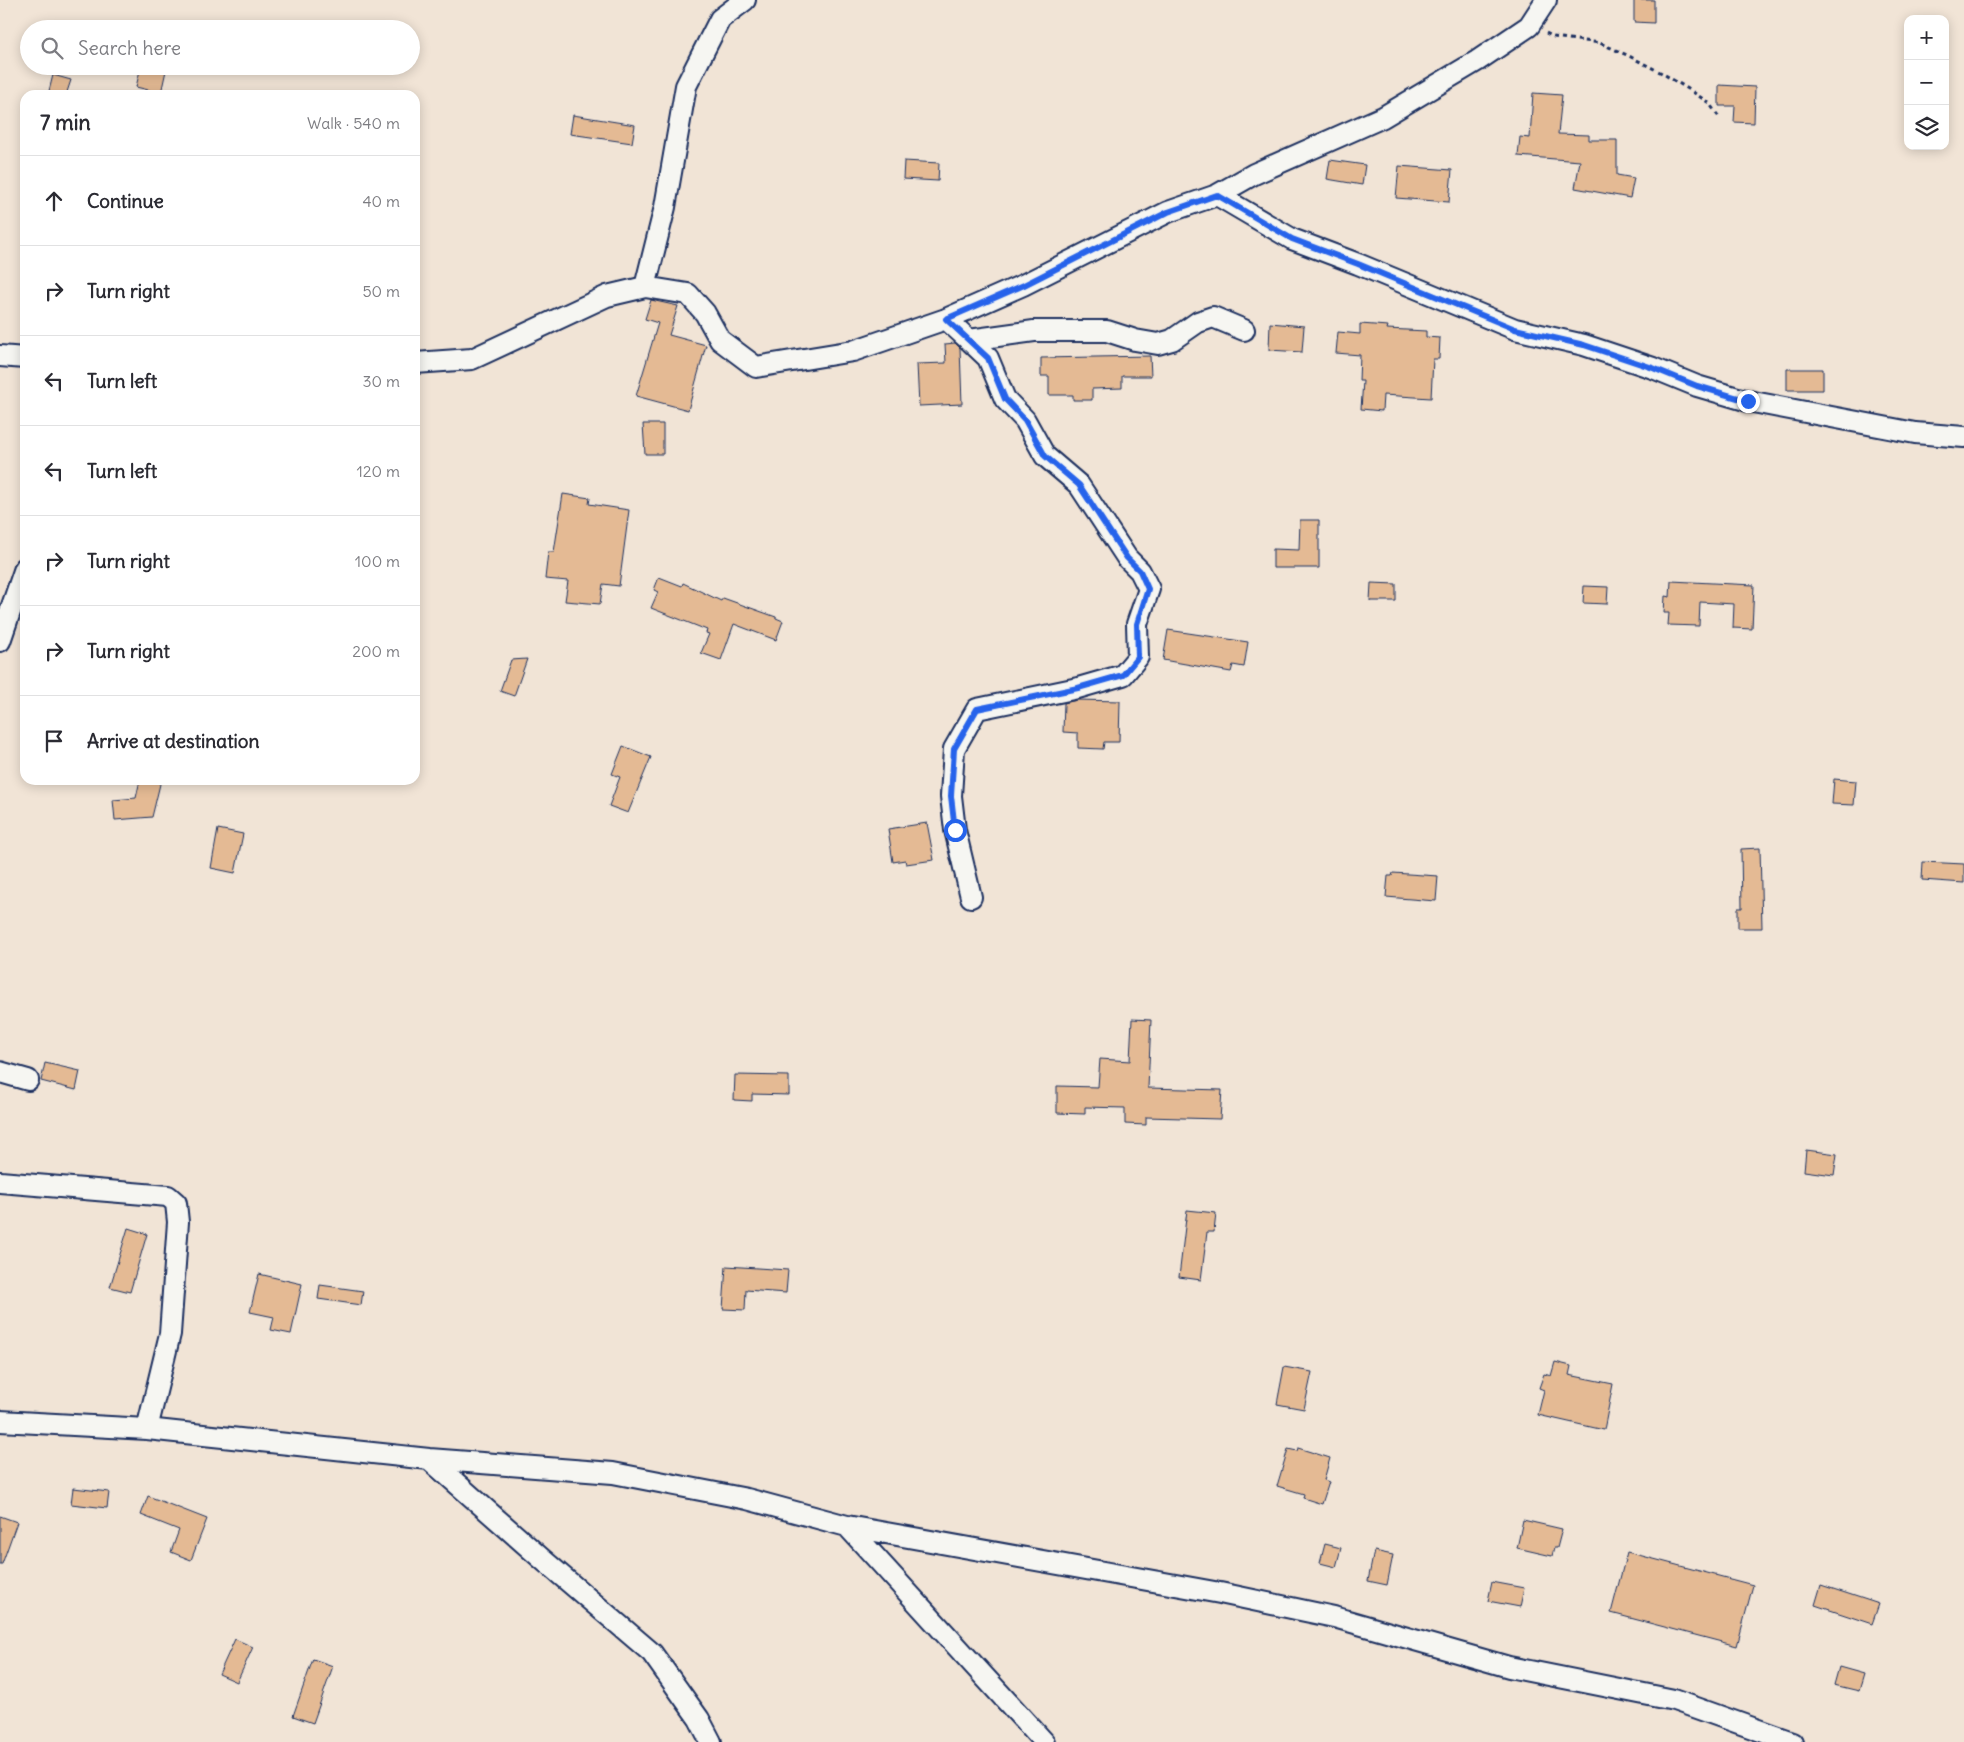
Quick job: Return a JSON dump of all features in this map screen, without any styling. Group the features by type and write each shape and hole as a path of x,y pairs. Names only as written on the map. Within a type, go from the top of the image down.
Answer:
{"street":[{"path":"644,287 666,207 686,86 720,19 745,0"},
{"path":"420,363 472,359 607,296 644,287 688,294 705,313 720,340 756,367 853,352 946,319 1024,285 1168,212 1217,195 1254,174 1383,117 1529,26 1546,0"},
{"path":"1217,195 1292,239 1358,264 1515,329 1584,345 1653,368 1697,386 1748,401 1915,433 1964,437"},
{"path":"969,340 1034,331 1107,331 1135,340 1158,344 1172,340 1198,322 1213,317 1244,330"},
{"path":"946,319 988,358 1005,399 1025,420 1045,456 1079,485 1127,558 1140,571 1148,589 1137,624 1138,657 1123,675 1078,688 977,709 954,749 951,796 955,830 971,897"},
{"path":"0,356 20,358"},
{"path":"0,641 20,583"},
{"path":"0,1072 28,1080"},
{"path":"0,1182 168,1196 176,1203 178,1222 170,1334 146,1429"},
{"path":"0,1421 146,1429 429,1458 613,1473 747,1498 848,1526 1220,1593 1334,1617 1509,1667 1674,1700 1792,1742"},
{"path":"429,1458 652,1654 699,1719 711,1742"},
{"path":"848,1526 1044,1742"}],"path":[{"path":"1529,26 1554,37 1600,43 1660,72 1696,94 1709,103 1719,117"}],"building":[{"path":"1634,0 1654,0 1654,23 1634,22"},
{"path":"53,75 71,80 68,90 49,90"},
{"path":"139,75 165,75 162,90 148,90 136,87"},
{"path":"1719,85 1755,87 1754,123 1734,122 1735,106 1719,106"},
{"path":"1533,93 1562,95 1558,134 1589,135 1589,140 1617,140 1617,175 1634,178 1630,198 1575,188 1580,161 1518,156 1520,137 1530,138"},
{"path":"573,115 635,125 632,143 570,134"},
{"path":"1330,160 1365,165 1362,185 1327,179"},
{"path":"904,161 939,163 938,181 903,179"},
{"path":"1399,166 1452,170 1449,202 1396,198"},
{"path":"651,300 678,306 669,335 706,345 688,410 636,396 658,323 645,319"},
{"path":"1270,323 1304,326 1302,352 1269,350"},
{"path":"1360,324 1388,326 1387,329 1426,331 1426,337 1440,338 1439,359 1433,359 1431,398 1383,395 1382,411 1361,409 1363,381 1359,381 1360,355 1336,353 1338,332 1360,334"},
{"path":"955,343 960,348 962,404 919,406 917,364 946,363 945,344"},
{"path":"1150,356 1151,376 1122,376 1122,388 1092,389 1092,400 1073,400 1073,395 1049,395 1049,376 1041,376 1041,358"},
{"path":"1787,369 1823,369 1823,390 1787,390"},
{"path":"643,424 663,424 663,454 645,454"},
{"path":"563,494 590,498 589,504 629,510 619,586 603,584 600,604 565,601 568,581 545,579 548,552 554,552"},
{"path":"1300,520 1319,520 1319,568 1273,568 1273,549 1299,550"},
{"path":"659,577 682,586 683,583 721,601 723,598 776,617 783,621 776,640 734,624 721,660 701,653 709,634 706,633 707,630 651,608 658,592 654,590"},
{"path":"1671,581 1754,585 1752,629 1733,628 1734,604 1700,602 1699,626 1668,625 1669,613 1664,613 1665,596 1670,597"},
{"path":"1371,583 1396,584 1396,601 1370,601"},
{"path":"1584,586 1608,587 1607,604 1583,603"},
{"path":"1168,630 1248,642 1244,667 1233,665 1231,672 1163,660"},
{"path":"527,659 514,696 500,691 511,660"},
{"path":"1077,700 1120,701 1119,742 1104,742 1103,749 1078,748 1078,733 1063,732 1064,703"},
{"path":"623,746 651,757 628,813 609,806 620,777 612,774"},
{"path":"1834,779 1856,781 1854,805 1832,804"},
{"path":"139,785 160,785 152,817 115,820 113,800 136,798"},
{"path":"927,823 934,860 906,864 905,860 893,862 888,829"},
{"path":"218,829 243,834 235,873 211,868"},
{"path":"1760,848 1762,928 1738,928 1738,908 1742,908 1741,849"},
{"path":"1923,862 1964,864 1964,883 1922,880"},
{"path":"1393,873 1438,876 1436,901 1386,897 1388,876 1392,876"},
{"path":"1132,1019 1151,1020 1148,1088 1222,1090 1220,1119 1146,1117 1146,1125 1125,1124 1125,1108 1085,1107 1085,1114 1057,1113 1057,1086 1098,1087 1100,1059 1130,1061"},
{"path":"45,1063 80,1071 76,1090 41,1081"},
{"path":"735,1075 789,1076 789,1095 752,1094 752,1101 734,1100"},
{"path":"1806,1150 1837,1154 1834,1175 1804,1171"},
{"path":"1187,1210 1216,1213 1214,1232 1207,1232 1201,1280 1179,1277"},
{"path":"128,1228 147,1234 130,1292 110,1287"},
{"path":"726,1266 788,1270 786,1293 746,1290 745,1310 723,1309"},
{"path":"259,1274 302,1284 291,1334 271,1330 274,1317 250,1312"},
{"path":"320,1285 363,1291 361,1305 318,1299"},
{"path":"1555,1362 1571,1366 1569,1375 1613,1384 1604,1430 1538,1415 1544,1390 1539,1388 1544,1374 1551,1376"},
{"path":"1284,1367 1312,1372 1304,1409 1277,1404"},
{"path":"1298,1448 1330,1458 1324,1480 1329,1482 1322,1504 1303,1498 1304,1494 1277,1486 1288,1449 1297,1451"},
{"path":"73,1488 109,1492 107,1508 71,1504"},
{"path":"148,1496 207,1519 191,1560 171,1552 179,1530 141,1515"},
{"path":"0,1516 17,1522 2,1564 0,1564"},
{"path":"1523,1520 1562,1529 1557,1548 1554,1548 1552,1556 1517,1548"},
{"path":"1325,1544 1341,1548 1336,1567 1320,1563"},
{"path":"1374,1551 1393,1555 1387,1585 1368,1581"},
{"path":"1627,1552 1753,1585 1737,1646 1611,1613"},
{"path":"1492,1582 1524,1588 1520,1607 1488,1601"},
{"path":"1821,1585 1879,1604 1872,1624 1815,1605"},
{"path":"235,1639 253,1647 237,1682 219,1674"},
{"path":"313,1659 333,1666 313,1723 293,1716"},
{"path":"1839,1667 1864,1674 1859,1691 1834,1685"}],"route":[{"path":"955,830 951,796 954,749 977,709 1078,688 1123,675 1138,657 1137,624 1148,589 1140,571 1127,558 1079,485 1045,456 1025,420 1005,399 988,358 946,319 1024,285 1168,212 1217,195 1292,239 1358,264 1515,329 1584,345 1653,368 1697,386 1748,401"}]}
